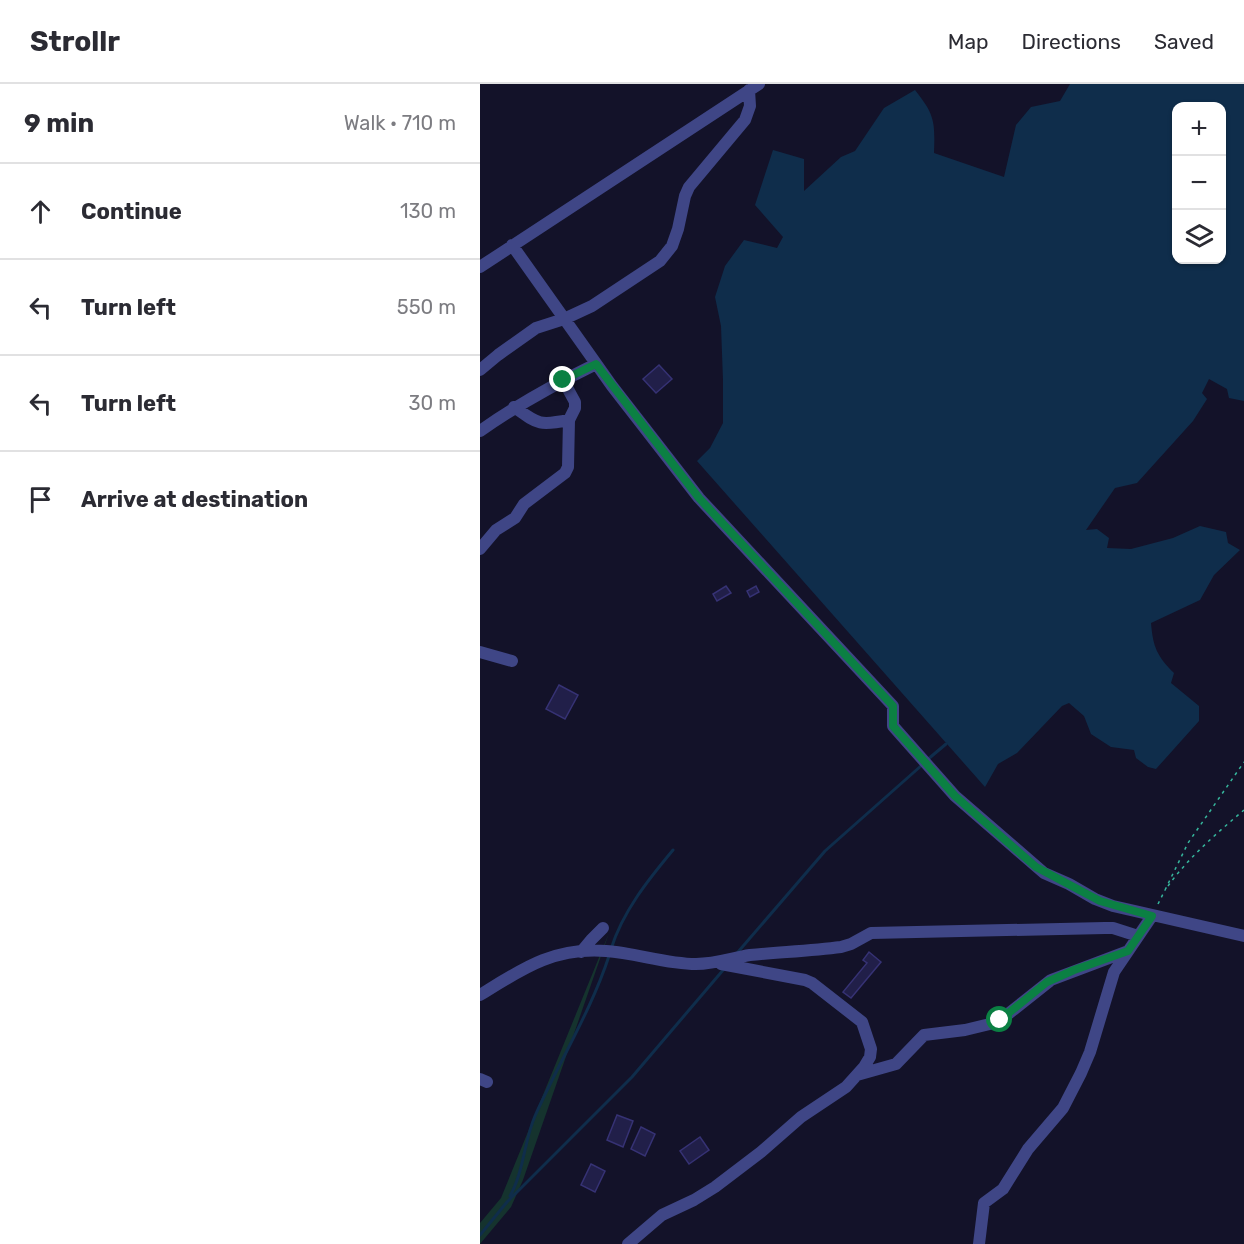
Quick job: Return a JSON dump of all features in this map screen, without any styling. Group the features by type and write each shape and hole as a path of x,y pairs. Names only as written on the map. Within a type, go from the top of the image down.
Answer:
{"street":[{"path":"480,267 754,87"},
{"path":"480,370 536,328 564,319 592,306 660,261 672,246 689,187 745,120 754,87"},
{"path":"512,245 596,364 699,498 893,706 893,726 955,796 1044,873 1100,901 1152,916 1244,936"},
{"path":"480,431 514,407 596,364"},
{"path":"480,549 496,530 515,518 524,504 565,473 568,467 569,420 575,408 575,402 563,380"},
{"path":"514,407 538,423 569,420"},
{"path":"480,652 512,661"},
{"path":"979,1244 984,1203 1004,1187 1028,1149 1063,1108 1090,1052 1117,966 1152,916"},
{"path":"480,996 535,962 580,952 607,951 689,964 717,963 753,955 841,947 871,933 1105,927 1138,936"},
{"path":"580,952 603,928"},
{"path":"857,1075 896,1064 924,1035 965,1030 998,1022 1047,982 1128,951"},
{"path":"634,1242 662,1215 715,1187 761,1152 801,1117 846,1087 870,1057 871,1049 862,1022 805,980 717,963"}],"path":[{"path":"1152,916 1188,843 1244,762"},
{"path":"1165,890 1176,874 1212,836 1244,810"}],"green space":[{"path":"609,933 523,1180 511,1207 480,1244 480,1223 501,1198"}],"water":[{"path":"1070,84 1244,84 1244,401 1229,398 1227,389 1209,379 1202,393 1207,399 1193,421 1137,483 1115,488 1086,530 1097,529 1109,538 1107,548 1131,549 1173,538 1200,526 1226,532 1228,543 1240,550 1214,575 1200,600 1151,623 1157,651 1174,673 1171,683 1199,706 1199,721 1156,769 1148,767 1136,758 1134,750 1111,747 1091,734 1084,716 1069,703 1062,706 1017,753 998,764 985,787 697,461 710,448 723,423 721,326 715,297 725,266 744,240 777,248 783,237 755,205 773,150 804,159 804,191 841,157 855,151 884,108 915,90 927,106 932,119 934,153 1004,177 1016,125 1031,107 1060,101"}],"building":[{"path":"659,365 672,379 656,393 643,379"},
{"path":"726,586 731,593 717,601 713,594"},
{"path":"756,586 759,592 750,597 747,591"},
{"path":"559,685 578,695 565,719 546,709"},
{"path":"869,952 881,962 851,998 843,992 867,963 863,960"},
{"path":"617,1115 633,1121 623,1147 607,1140"},
{"path":"641,1127 655,1134 645,1156 631,1149"},
{"path":"700,1137 709,1150 689,1164 680,1151"},
{"path":"591,1164 605,1171 595,1192 581,1185"}],"waterway":[{"path":"927,760 946,744"},
{"path":"738,952 825,851 922,765"},
{"path":"611,949 629,909 673,850"},
{"path":"510,1196 535,1116 584,1017 609,956"},
{"path":"480,1235 507,1202 632,1077 724,969"}],"route":[{"path":"563,380 596,364 699,498 893,706 893,726 955,796 1044,873 1100,901 1152,916 1128,951 1047,982 1000,1020"}]}
